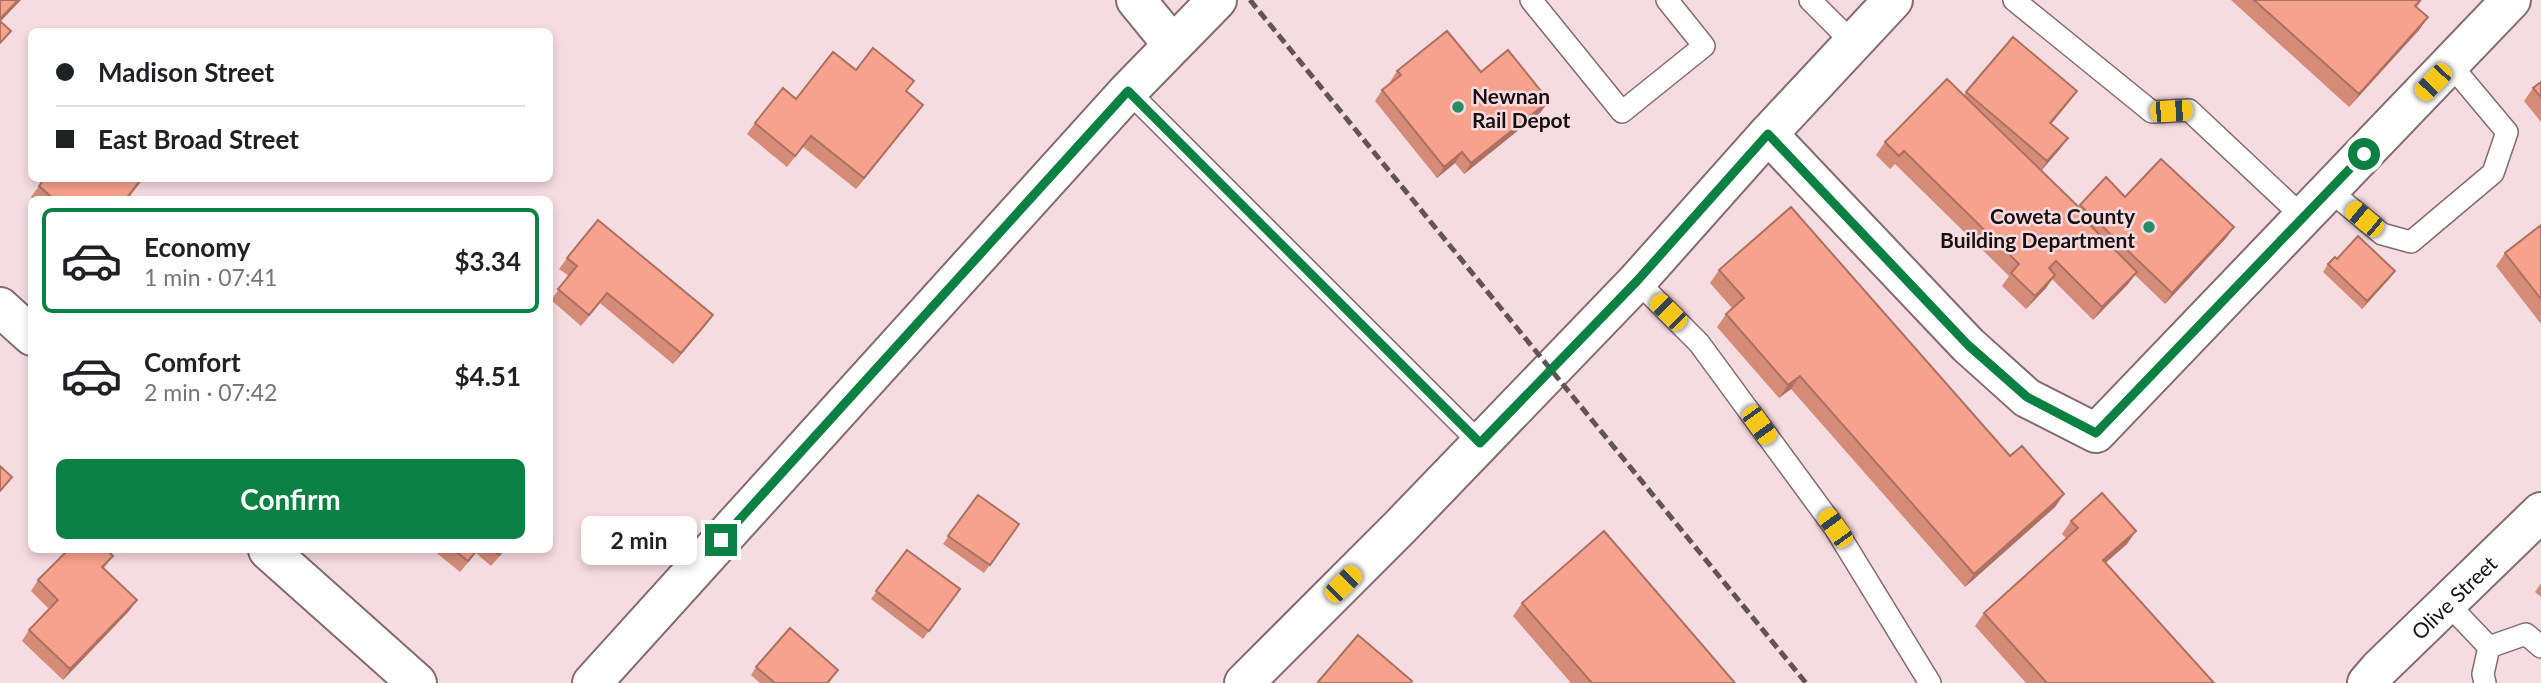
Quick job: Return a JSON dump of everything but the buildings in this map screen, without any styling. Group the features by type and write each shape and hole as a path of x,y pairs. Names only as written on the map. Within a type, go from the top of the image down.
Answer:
{"street":[{"path":"1136,0 1172,44"},
{"path":"592,683 1128,91 1217,0"},
{"path":"1247,682 1637,281 1768,134 1893,0"},
{"path":"1768,134 1968,345 2027,397 2096,433 2511,0"},
{"path":"0,307 28,332"},
{"name":"Olive Street","path":"2367,683 2541,512"},
{"path":"271,553 417,683"}],"lane":[{"path":"1531,0 1622,112 1704,46 1667,0"},
{"path":"1810,0 1853,43"},
{"path":"2014,0 2152,112 2189,110 2303,217"},
{"path":"2329,190 2382,234 2411,242 2493,173 2507,132 2450,64"},
{"path":"1128,91 1480,443"},
{"path":"1637,281 1699,343 1835,528 1930,683"},
{"path":"2447,603 2489,647"},
{"path":"2489,647 2526,634 2541,647"},
{"path":"2485,683 2483,674 2489,647"}],"railway":[{"path":"1250,0 1806,683"}],"place":[{"name":"Newnan Rail Depot","path":"1458,107"},
{"name":"Coweta County Building Department","path":"2149,227"}],"route":[{"path":"721,540 1128,91 1480,443 1637,281 1768,134 1968,345 2027,397 2096,433 2364,154"}]}
